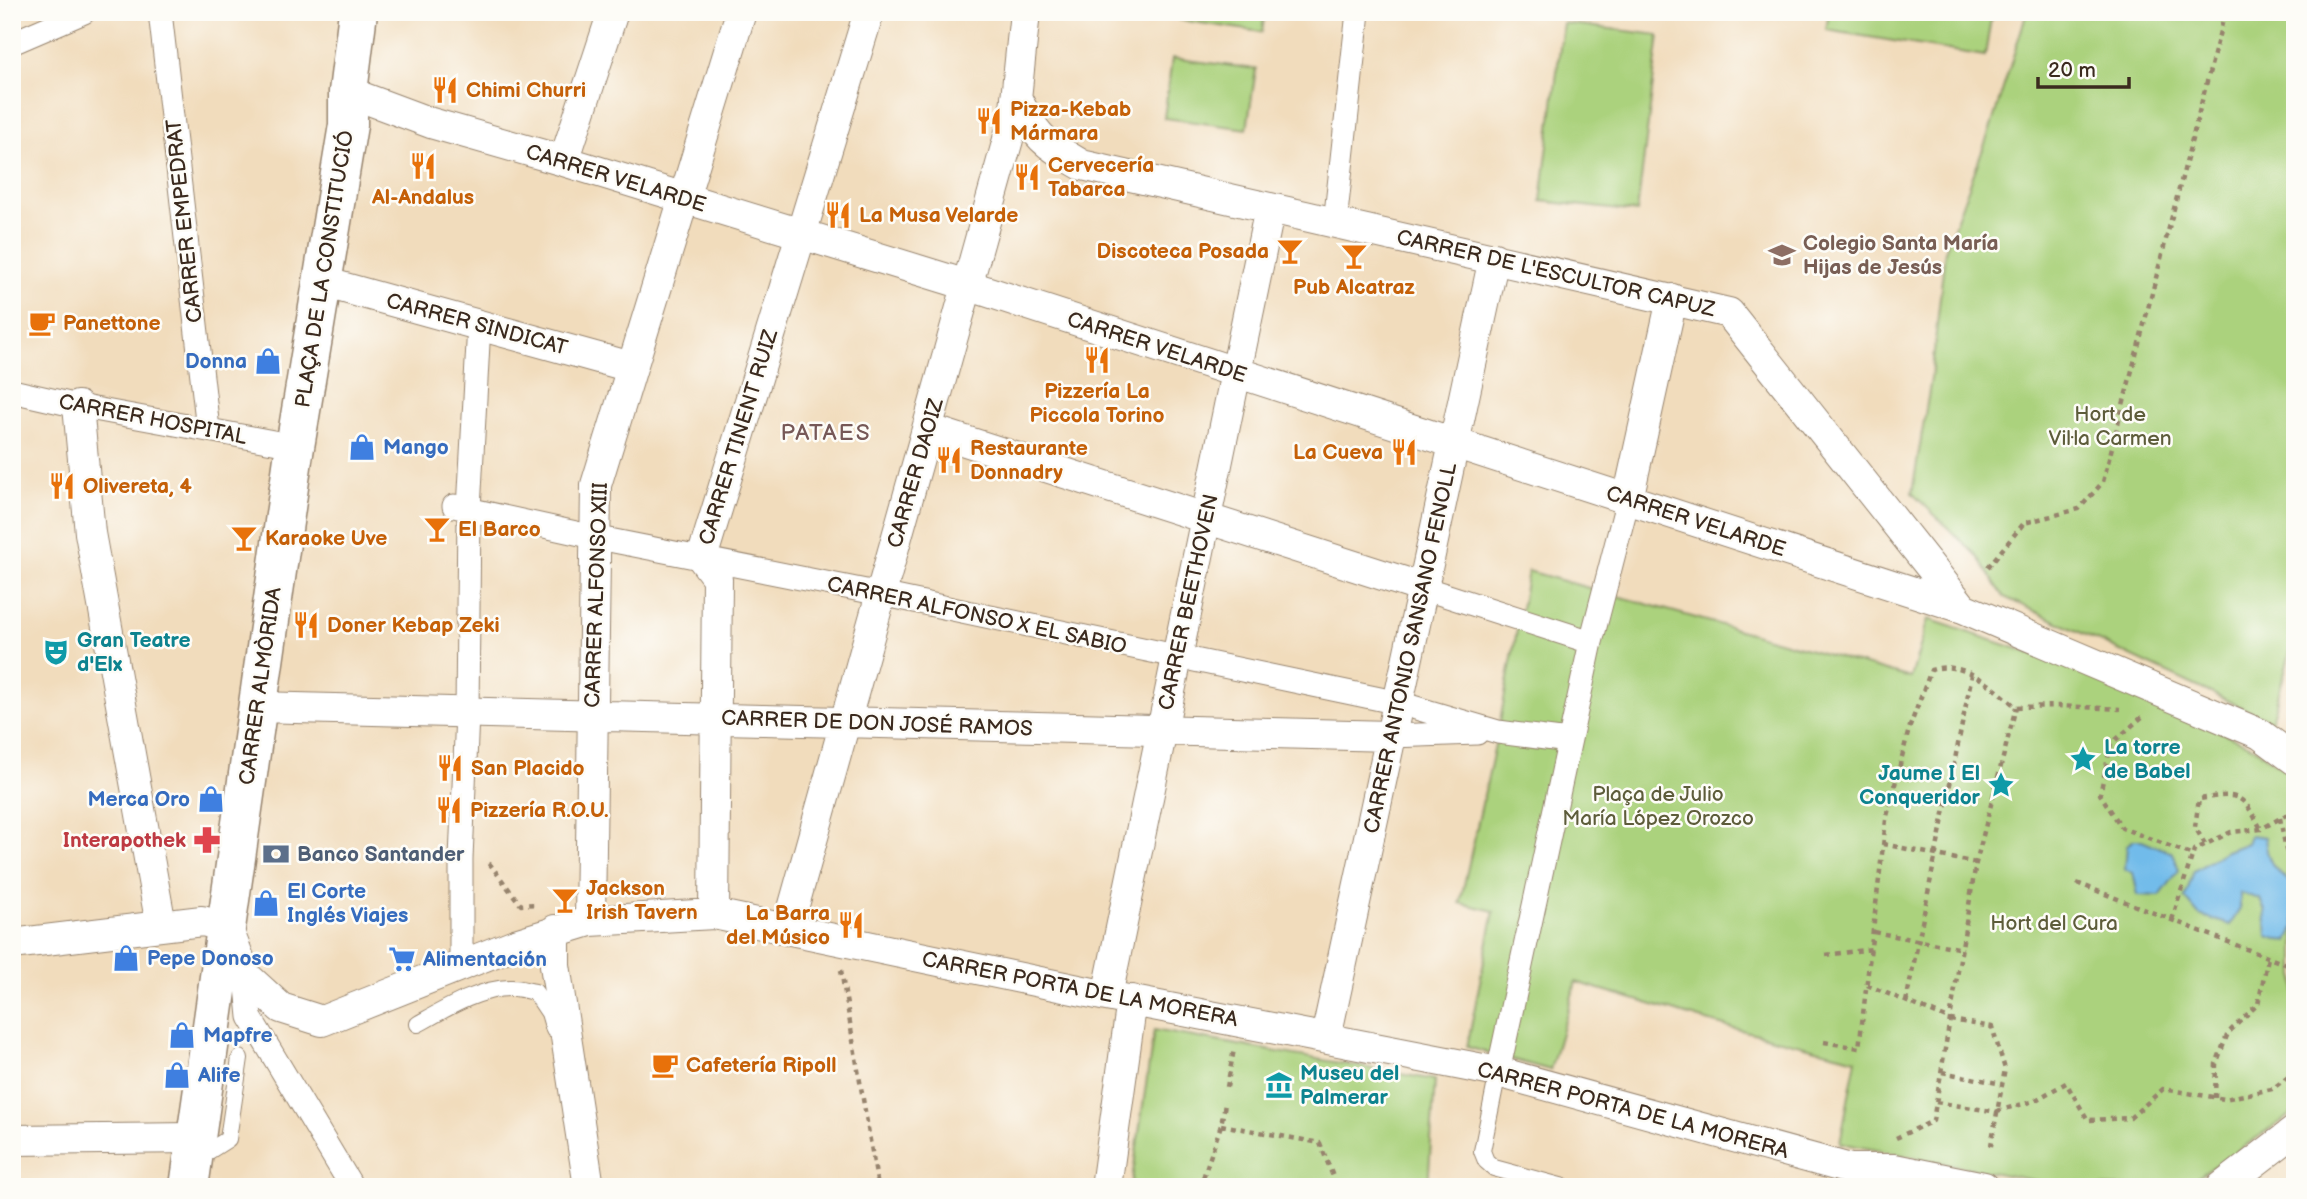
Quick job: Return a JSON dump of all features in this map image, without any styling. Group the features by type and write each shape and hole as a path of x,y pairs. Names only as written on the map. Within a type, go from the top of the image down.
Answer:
{"street":[{"path":"12,43 84,12"},
{"name":"CARRER EMPEDRAT","path":"160,12 208,429"},
{"name":"PLAÇA DE LA CONSTITUCIÓ","path":"295,446 348,125 348,92 358,12"},
{"path":"564,161 613,12"},
{"name":"CARRER ALFONSO XIII","path":"590,911 596,485 741,12"},
{"name":"CARRER TINENT RUIZ","path":"714,914 717,579 702,558 869,12"},
{"name":"CARRER DAOIZ","path":"787,930 1014,118 1025,12"},
{"path":"1335,223 1359,12"},
{"name":"CARRER VELARDE","path":"348,92 430,123 564,161 967,285 1963,608"},
{"name":"CARRER DE L'ESCULTOR CAPUZ","path":"1016,97 1028,122 1046,144 1082,165 1729,313 1963,608 2260,734 2295,760"},
{"name":"CARRER BEETHOVEN","path":"1106,1187 1120,998 1161,730 1270,208"},
{"name":"CARRER ANTONIO SANSANO FENOLL","path":"1326,1037 1494,258"},
{"name":"CARRER SINDICAT","path":"323,282 631,367"},
{"path":"1498,1072 1591,642 1628,499 1672,299"},
{"path":"461,966 461,859 467,713 461,507 479,325"},
{"name":"CARRER HOSPITAL","path":"12,391 78,406 295,446"},
{"path":"78,406 90,533 161,925"},
{"path":"928,429 1591,642"},
{"name":"CARRER ALMÒRIDA","path":"192,1162 295,446"},
{"name":"CARRER ALFONSO X EL SABIO","path":"461,507 594,537 881,594 1398,703 1498,732"},
{"name":"CARRER DE DON JOSÉ RAMOS","path":"257,707 1391,736 1498,732"},
{"path":"1498,732 1569,741"},
{"name":"CARRER PORTA DE LA MORERA","path":"227,927 246,976 281,1008 322,1021 555,930 590,911 714,914 1120,998 1498,1072 1849,1178 1889,1169 1984,1187"},
{"path":"13,942 202,921 227,927"},
{"path":"555,930 555,965 589,1187"},
{"path":"246,976 250,1017 352,1187"},
{"path":"2222,1187 2295,1131"},
{"path":"12,1140 192,1162"}],"lane":[{"path":"418,1024 449,1006 487,992 511,987 535,992 549,1013 577,1113"},
{"path":"192,1162 228,1139 240,1058"},
{"path":"1498,1072 1482,1151 1486,1160 1494,1168 1564,1187"}],"path":[{"path":"1988,567 2024,523 2079,509 2103,482 2225,12"},
{"path":"1824,1042 1859,1048 1886,820 1909,729 1931,670 1944,665 1972,675 1990,683 2016,707 2124,709"},
{"path":"1906,1002 1972,675"},
{"path":"1889,1169 1895,1139 1933,1121 1976,863 2016,707"},
{"path":"2150,710 2111,744 2100,794 2122,828 2193,855"},
{"path":"2206,844 2195,827 2199,799 2230,794 2246,802 2261,829"},
{"path":"2172,920 2194,850 2231,832 2261,829 2295,810"},
{"path":"2280,818 2286,850 2295,870"},
{"path":"1884,844 1976,863"},
{"path":"461,859 486,859 521,905 590,911"},
{"path":"2077,883 2295,968"},
{"path":"1874,932 1963,949"},
{"path":"836,940 878,1187"},
{"path":"2286,965 2295,941"},
{"path":"1826,955 1872,949"},
{"path":"2215,1098 2216,1064 2220,1053 2228,1033 2258,1004 2269,958"},
{"path":"1867,985 1951,1020 1992,1027 2005,1069 1990,1151"},
{"path":"1942,1072 2002,1084"},
{"path":"1937,1102 1997,1111 2034,1101 2066,1083 2088,1120 2130,1118 2162,1089 2225,1099 2272,1089 2295,1072"},
{"path":"1200,1187 1221,1125 1225,1104"},
{"path":"1221,1125 1320,1143 1337,1187"}],"green space":[{"path":"1180,12 1265,12 1262,32 1179,20"},
{"path":"1829,12 1992,12 1985,56 1826,30"},
{"name":"Hort de Vil·la Carmen","path":"2027,12 2295,12 2295,635 2271,721 2004,597 1977,556 1912,493 1931,379 1945,251 1990,130"},
{"path":"1563,23 1659,35 1637,212 1541,201"},
{"path":"1172,58 1256,69 1247,129 1164,118"},
{"name":"Hort del Cura","path":"1528,571 1911,678 1928,619 2099,676 2254,747 2295,777 2295,1111 2183,1187 2068,1187 1840,1143 1856,1059 1717,1024 1576,982 1550,1070 1467,1047 1494,911 1460,903 1498,732"},
{"path":"1154,1030 1435,1080 1428,1187 1131,1187"}],"water":[{"path":"2250,835 2265,837 2273,865 2294,885 2294,927 2288,942 2267,936 2265,911 2260,899 2240,893 2240,909 2230,925 2199,915 2185,898 2194,871 2226,851 2247,843"},
{"path":"2134,840 2142,840 2173,853 2179,870 2160,896 2138,895 2133,873 2125,869 2127,845"}],"place":[{"name":"Chimi Churri","path":"445,90"},
{"name":"Pizza-Kebab Mármara","path":"989,121"},
{"name":"Al-Andalus","path":"423,166"},
{"name":"Cervecería Tabarca","path":"1027,177"},
{"name":"La Musa Velarde","path":"838,215"},
{"name":"Discoteca Posada","path":"1290,251"},
{"name":"Colegio Santa María Hijas de Jesús","path":"1782,255"},
{"name":"Pub Alcatraz","path":"1354,256"},
{"name":"Panettone","path":"42,323"},
{"name":"Pizzería La Piccola Torino","path":"1097,360"},
{"name":"Donna","path":"268,361"},
{"name":"Mango","path":"362,447"},
{"name":"La Cueva","path":"1404,452"},
{"name":"Restaurante Donnadry","path":"949,460"},
{"name":"Olivereta, 4","path":"62,486"},
{"name":"El Barco","path":"437,529"},
{"name":"Karaoke Uve","path":"244,538"},
{"name":"Doner Kebap Zeki","path":"306,625"},
{"name":"Gran Teatre d'Elx","path":"56,652"},
{"name":"La torre de Babel","path":"2083,759"},
{"name":"San Placido","path":"450,768"},
{"name":"Jaume I El Conqueridor","path":"2001,785"},
{"name":"Merca Oro","path":"211,799"},
{"name":"Pizzería R.O.U.","path":"449,810"},
{"name":"Interapothek","path":"207,840"},
{"name":"Banco Santander","path":"276,854"},
{"name":"Jackson Irish Tavern","path":"565,900"},
{"name":"El Corte Inglés Viajes","path":"266,903"},
{"name":"La Barra del Músico","path":"851,925"},
{"name":"Pepe Donoso","path":"126,958"},
{"name":"Alimentación","path":"402,959"},
{"name":"Mapfre","path":"182,1035"},
{"name":"Cafetería Ripoll","path":"665,1065"},
{"name":"Alife","path":"177,1075"},
{"name":"Museu del Palmerar","path":"1279,1085"}],"district":[{"name":"PATAES","path":"826,432"}],"park label":[{"name":"Plaça de Julio María López Orozco","path":"1658,806"}]}
